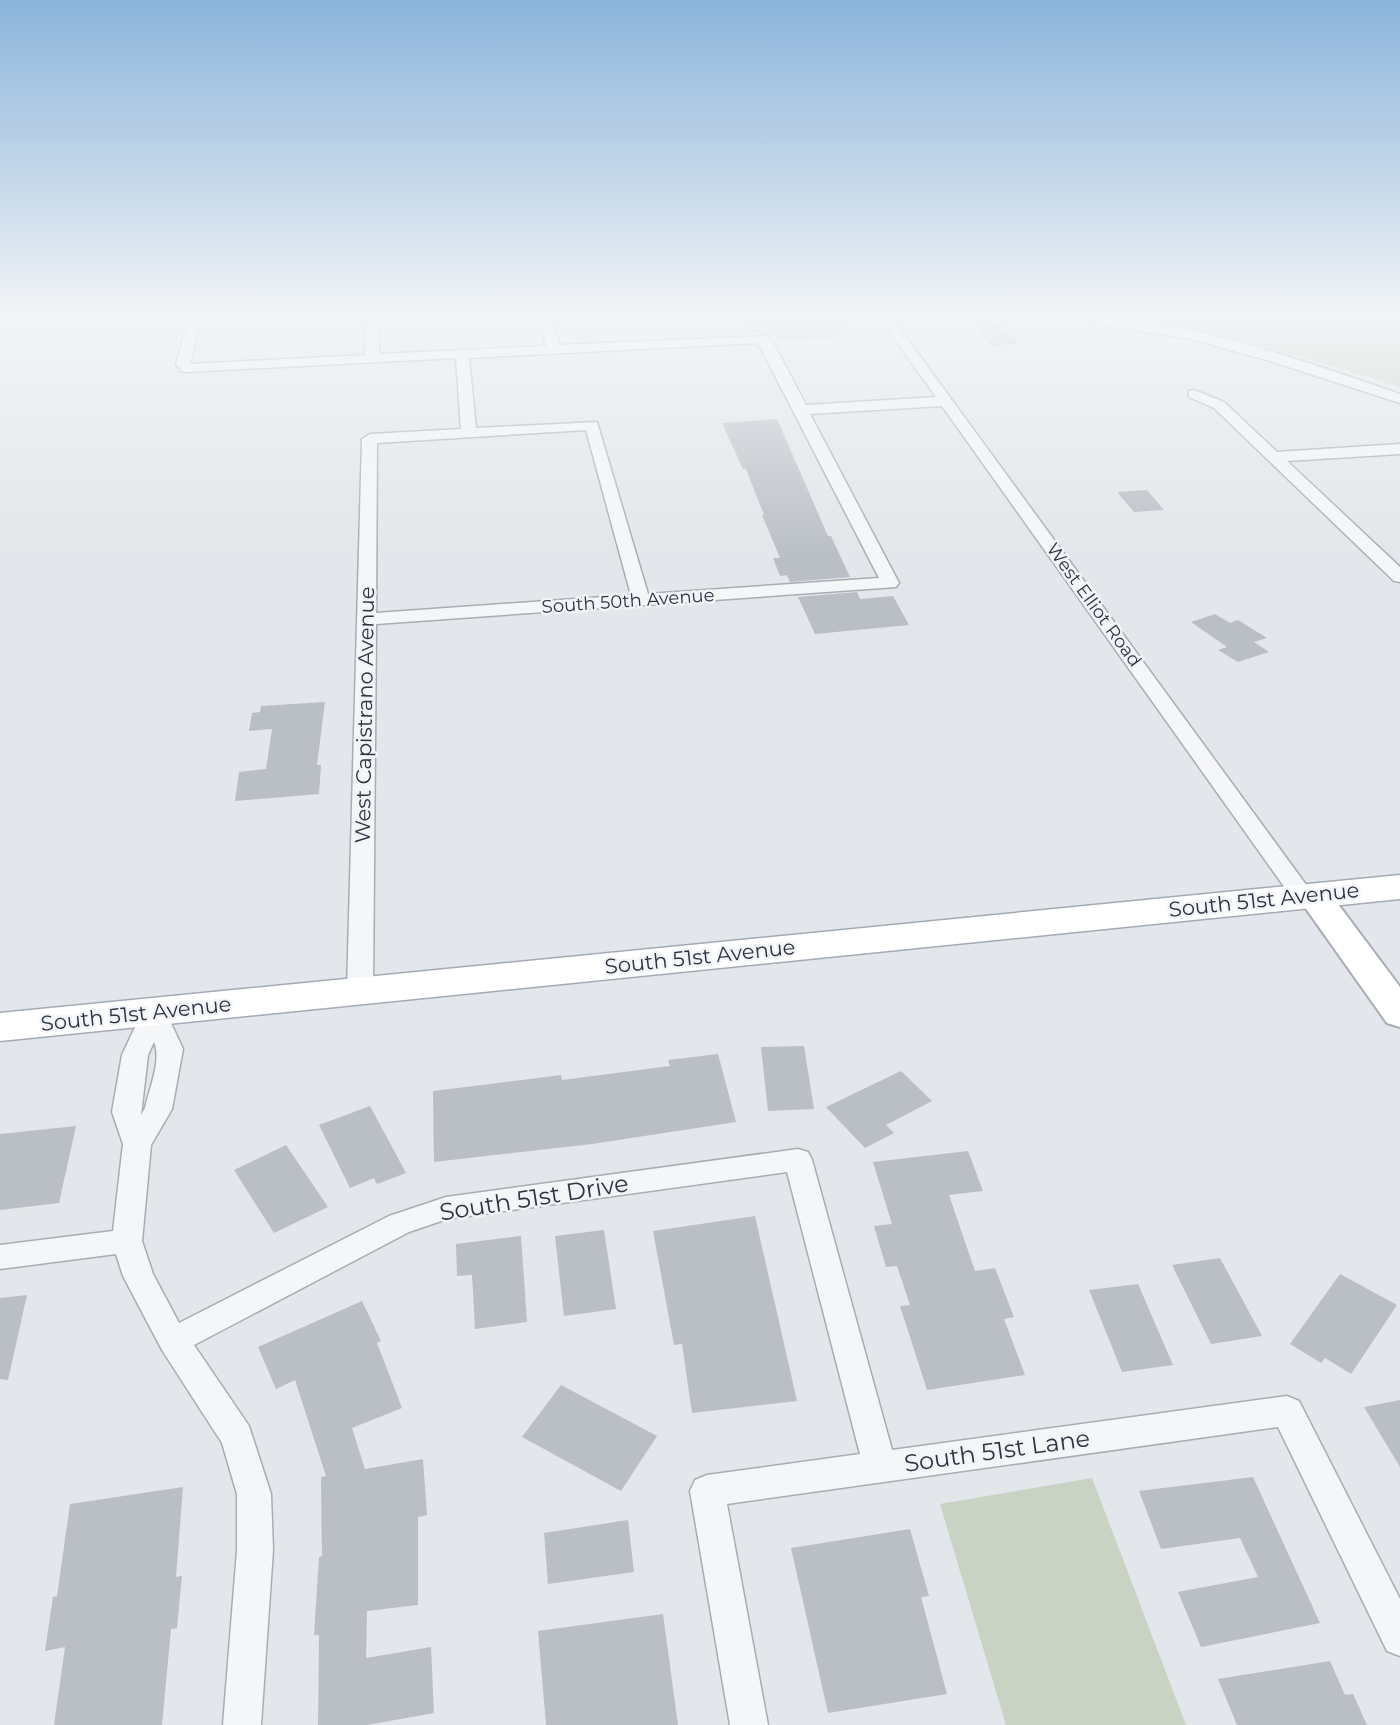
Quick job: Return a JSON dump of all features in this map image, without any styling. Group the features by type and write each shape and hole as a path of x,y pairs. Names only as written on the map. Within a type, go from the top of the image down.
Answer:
{"main road":[{"name":"South 51st Avenue","path":"0,1027 1400,887"},
{"name":"West Elliot Road","path":"1309,896 1400,1014"}],"street":[{"path":"466,394 469,433 592,425 641,600"},
{"path":"792,394 801,410 946,401"},
{"name":"West Elliot Road","path":"941,394 1309,896"},
{"path":"1195,394 1219,405 1400,577"},
{"name":"South 50th Avenue","path":"367,619 890,583 801,410"},
{"name":"West Capistrano Avenue","path":"360,991 370,439 469,433"},
{"path":"1273,457 1400,449"},
{"path":"154,1012 170,1049 169,1059 158,1109 137,1144 127,1241 138,1276 173,1341 237,1437 254,1494 256,1550 242,1725"},
{"name":"South 51st Drive","path":"173,1341 399,1224 446,1208 798,1160 880,1467"},
{"path":"0,1257 127,1241"},
{"name":"South 51st Lane","path":"749,1725 707,1491 1287,1411 1400,1638"}],"green space":[{"path":"1092,1478 1186,1725 1006,1725 940,1504"}],"building":[{"path":"777,419 828,536 831,536 850,577 790,582 787,575 780,576 773,558 780,558 764,515 746,469 743,469 722,423"},
{"path":"1147,490 1164,510 1134,512 1117,492"},
{"path":"857,592 860,599 893,596 909,625 815,634 798,597"},
{"path":"1215,614 1230,623 1238,620 1267,638 1254,642 1269,652 1238,662 1218,650 1227,647 1191,622"},
{"path":"325,702 317,765 321,765 319,794 235,801 239,772 266,769 272,729 249,731 252,713 260,712 261,706"},
{"path":"804,1046 814,1109 768,1111 761,1047"},
{"path":"718,1054 736,1122 592,1144 434,1162 433,1091 561,1075 562,1080 670,1066 668,1060"},
{"path":"901,1071 932,1101 886,1125 894,1133 865,1148 826,1107"},
{"path":"370,1106 406,1173 377,1184 374,1178 350,1188 319,1125"},
{"path":"76,1126 59,1203 0,1210 0,1134"},
{"path":"286,1145 328,1207 274,1233 234,1170"},
{"path":"968,1151 983,1191 949,1195 975,1271 995,1268 1014,1317 1004,1319 1025,1375 927,1390 900,1306 910,1305 897,1266 886,1267 874,1226 892,1224 873,1162"},
{"path":"755,1216 797,1401 692,1413 682,1344 674,1345 653,1231"},
{"path":"604,1230 616,1309 564,1316 555,1236"},
{"path":"521,1236 527,1322 475,1329 472,1275 457,1276 456,1244"},
{"path":"1220,1258 1262,1336 1211,1344 1172,1265"},
{"path":"1340,1274 1397,1305 1351,1374 1325,1358 1321,1363 1290,1344"},
{"path":"1138,1284 1173,1365 1122,1372 1089,1290"},
{"path":"27,1295 8,1380 0,1379 0,1298"},
{"path":"362,1301 381,1341 377,1343 402,1408 352,1428 365,1469 423,1459 427,1515 418,1517 418,1605 367,1611 366,1658 431,1647 434,1713 367,1725 318,1725 319,1635 314,1635 319,1557 322,1556 321,1477 326,1476 295,1380 276,1389 258,1347"},
{"path":"561,1385 657,1436 621,1491 522,1437"},
{"path":"1400,1400 1400,1467 1364,1407"},
{"path":"1253,1477 1320,1623 1201,1647 1178,1592 1258,1577 1240,1538 1161,1549 1139,1491"},
{"path":"183,1487 176,1577 182,1576 177,1628 171,1629 162,1725 54,1725 65,1647 45,1651 53,1597 57,1596 70,1504"},
{"path":"628,1520 634,1572 548,1584 544,1533"},
{"path":"910,1529 929,1596 921,1597 947,1694 828,1713 791,1548"},
{"path":"663,1614 678,1725 546,1725 538,1631"},
{"path":"1330,1661 1345,1695 1353,1694 1367,1725 1237,1725 1218,1679"}]}
